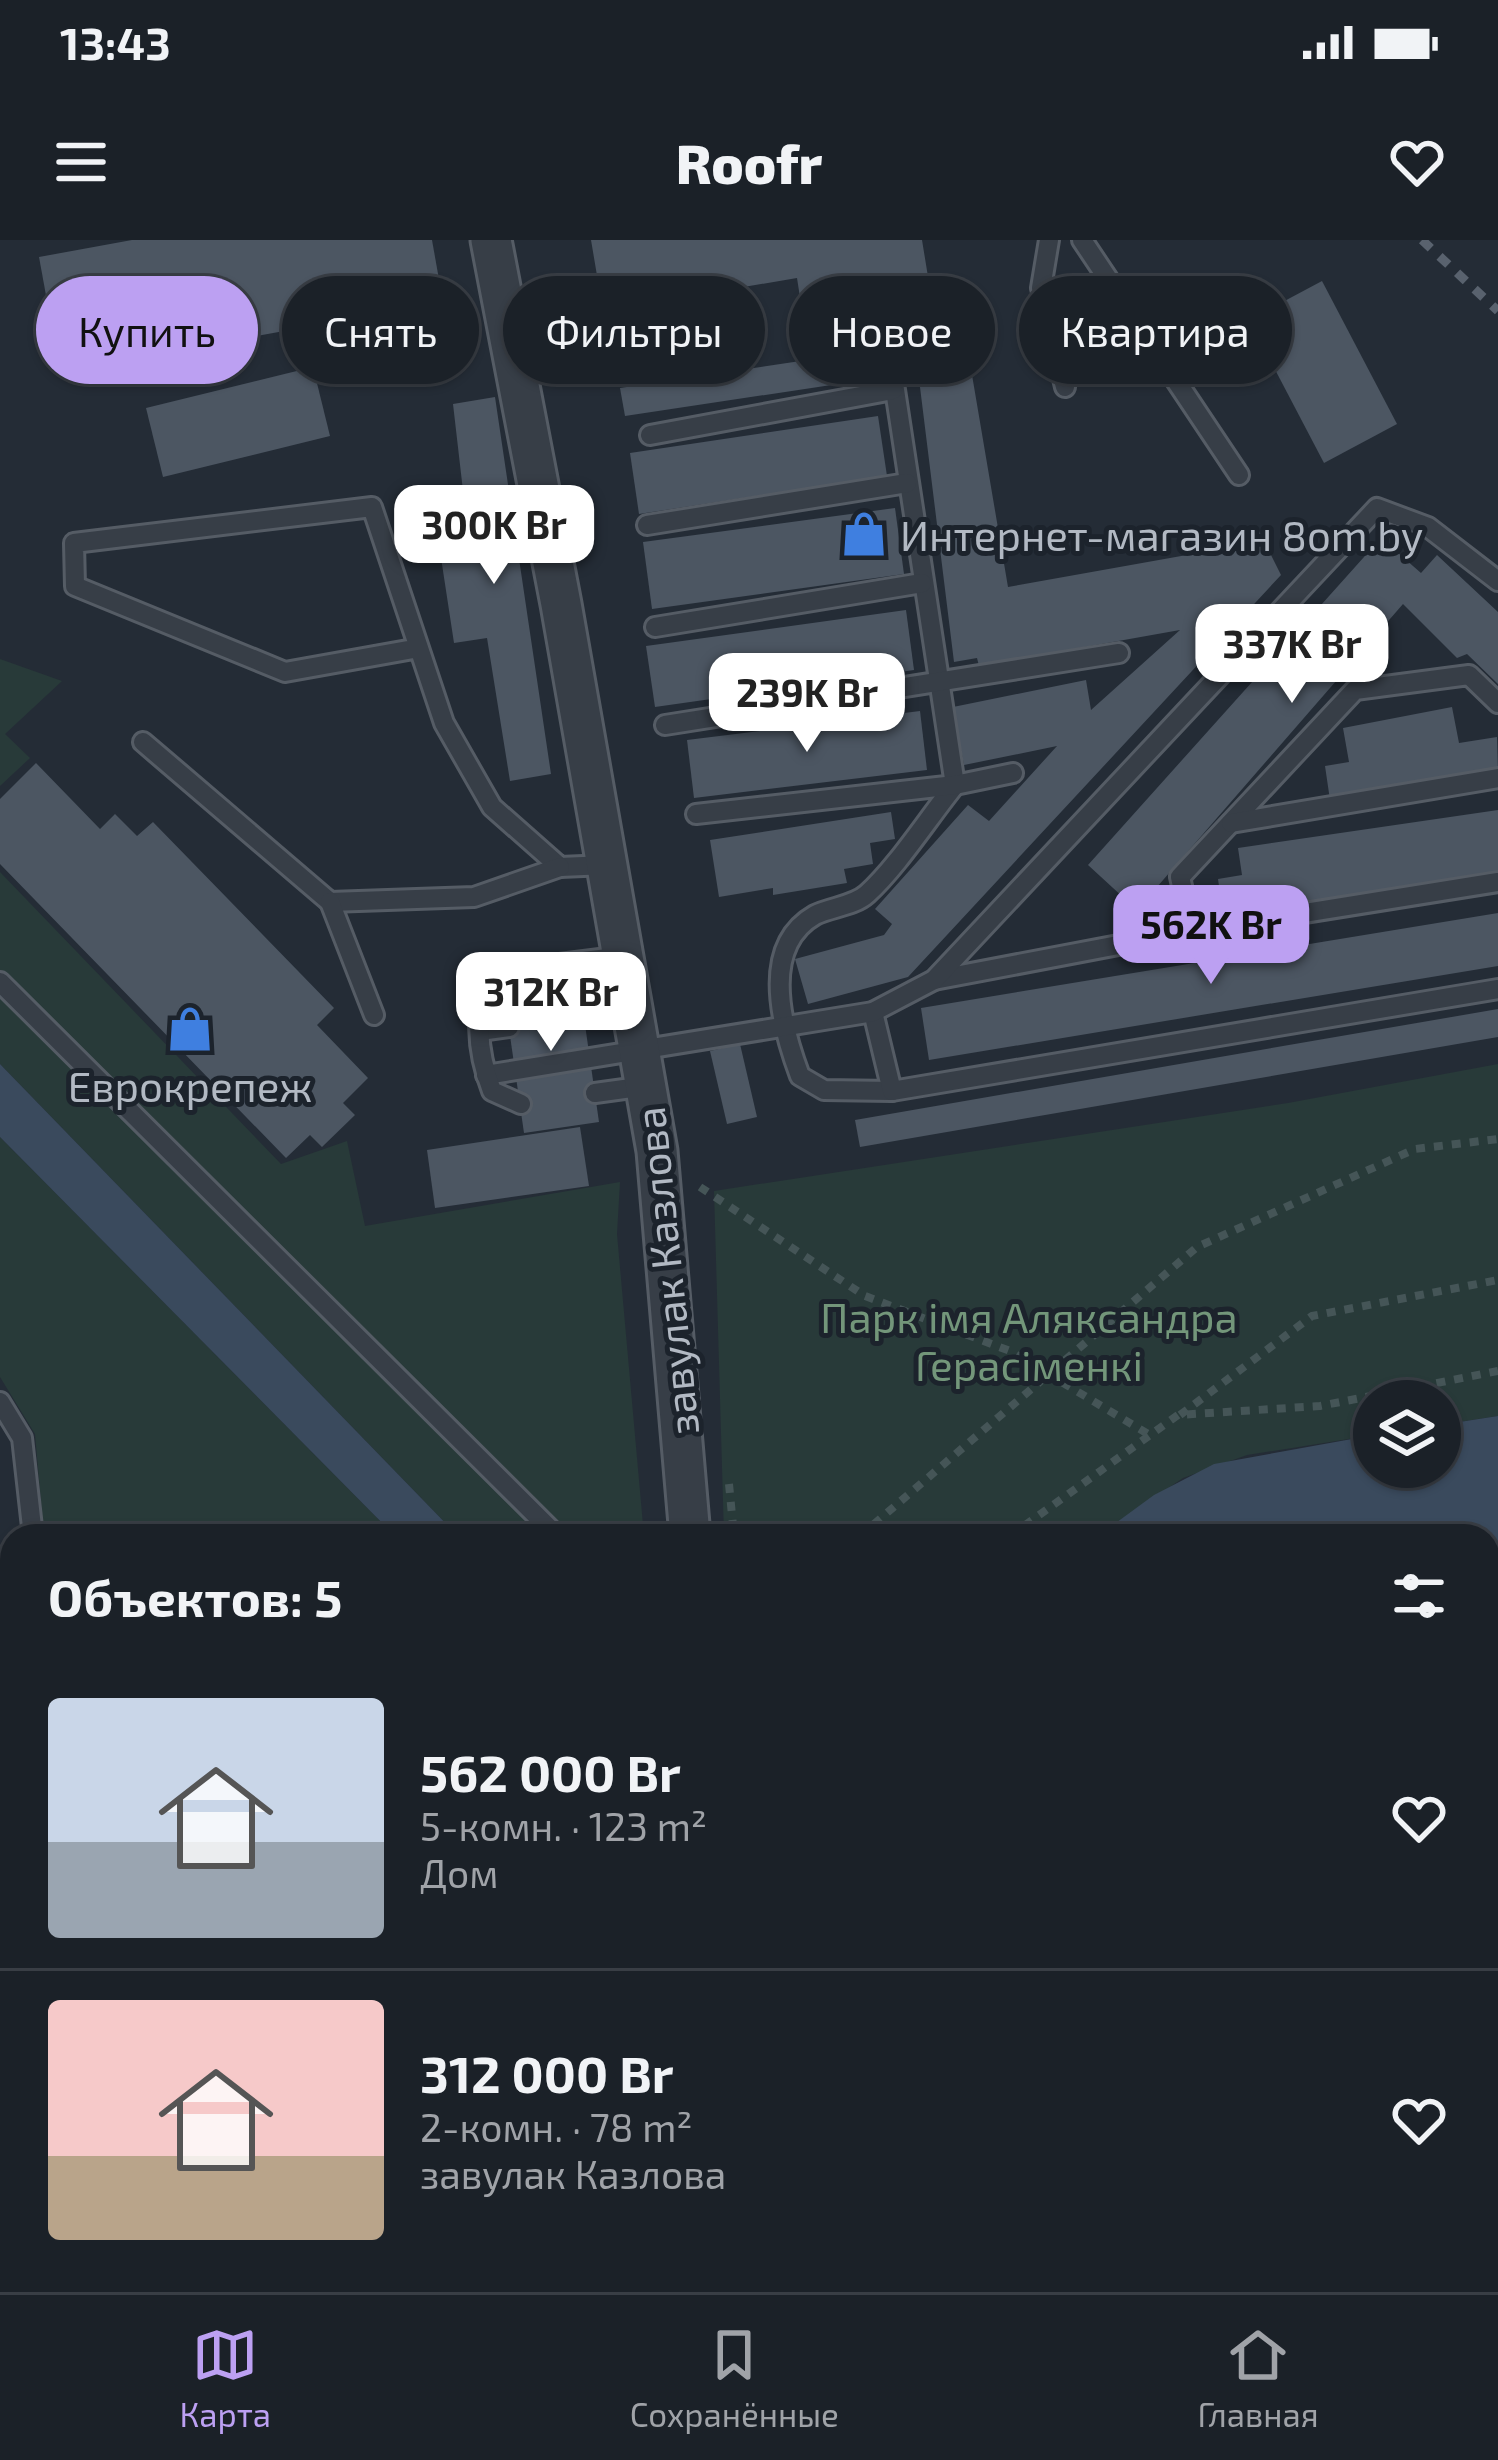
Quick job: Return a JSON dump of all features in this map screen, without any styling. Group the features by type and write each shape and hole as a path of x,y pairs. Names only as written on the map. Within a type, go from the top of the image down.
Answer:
{"street":[{"name":"завулак Казлова","path":"491,240 657,1151 690,1524"}],"lane":[{"path":"1049,240 1040,288 1064,387"},
{"path":"1082,240 1239,475"},
{"path":"650,435 892,380 955,785 864,897 816,914 795,930 783,949 782,1029 800,1076 824,1090 892,1091 1498,989"},
{"path":"647,525 907,483"},
{"path":"419,648 285,672 75,586 74,543 372,507 419,648 444,723 492,807 560,867"},
{"path":"934,980 1377,508 1428,527 1498,581"},
{"path":"655,627 922,583"},
{"path":"665,724 1119,653"},
{"path":"1192,932 1180,878 1355,690 1468,675 1498,703"},
{"path":"143,742 330,902 374,1015"},
{"path":"696,814 955,785 1013,773"},
{"path":"1230,824 1498,778"},
{"path":"330,902 474,897 560,867 607,865"},
{"path":"595,1094 643,1070 782,1029 873,1012 934,980 1498,882"},
{"path":"520,1104 492,1091 486,1075 478,1007 494,972 628,983"},
{"path":"0,982 544,1524"},
{"path":"581,992 628,983"},
{"path":"584,1016 628,983"},
{"path":"478,1007 506,1003"},
{"path":"873,1012 892,1091"},
{"path":"480,1031 509,1027"},
{"path":"486,1075 643,1070"},
{"path":"0,1402 22,1438 32,1524"}],"path":[{"path":"874,1524 1197,1246 1415,1149 1498,1139"},
{"path":"700,1187 865,1297 1010,1351 1148,1434"},
{"path":"1026,1524 1312,1316 1498,1280"},
{"path":"1178,1415 1320,1406 1498,1371"}],"green space":[{"path":"0,659 62,681 5,734 30,758 0,786"},
{"path":"0,872 281,1164 347,1141 365,1226 620,1182 617,1234 643,1524 446,1524 0,1064"},
{"name":"Парк імя Аляксандра Герасіменкі","path":"1498,1064 1498,1416 1461,1422 1461,1380 1353,1380 1353,1438 1247,1455 1183,1478 1116,1524 724,1524 714,1191 1288,1103"},
{"path":"0,1137 383,1524 43,1524 35,1434 0,1377"}],"water":[{"path":"0,1064 446,1524 383,1524 0,1137"},
{"path":"1498,1416 1498,1524 1114,1524 1154,1495 1214,1464 1353,1439 1353,1488 1461,1488 1461,1422"}],"building":[{"path":"132,240 432,240 438,276 282,276 282,331 258,336 258,276 42,276 39,257"},
{"path":"591,240 922,240 928,276 789,276 765,283 765,276 597,276"},
{"path":"1322,281 1397,424 1324,463 1283,384 1292,384 1292,297"},
{"path":"789,363 789,384 838,384 625,416 620,388 765,384 765,366"},
{"path":"282,375 282,384 317,384 330,436 163,477 146,408"},
{"path":"920,384 974,384 1008,587 1226,548 1259,531 1281,575 908,977 808,1004 795,959 884,935 892,924 875,909 968,805 989,821 1057,746 964,765 953,707 1086,680 1091,710 1180,630 979,666 977,658 954,662"},
{"path":"495,397 551,774 510,781 487,638 454,643 438,538 468,534 453,404"},
{"path":"878,416 887,476 639,514 630,453"},
{"path":"895,508 904,574 652,609 643,542"},
{"path":"1381,538 1421,573 1437,555 1498,612 1498,684 1467,654 1457,658 1403,604 1137,910 1088,865"},
{"path":"906,610 914,670 655,707 646,646"},
{"path":"1452,707 1459,743 1497,737 1498,772 1330,800 1325,766 1349,762 1343,728"},
{"path":"920,711 927,770 694,798 687,740"},
{"path":"36,763 100,829 115,814 137,836 153,822 334,1008 317,1025 368,1078 343,1103 355,1115 322,1147 310,1135 286,1158 0,864 0,799"},
{"path":"1498,810 1498,874 1223,914 1218,879 1242,875 1238,848"},
{"path":"891,812 895,839 870,843 873,864 844,869 847,883 773,895 773,888 719,897 710,840"},
{"path":"1498,913 1498,966 929,1060 921,1008"},
{"path":"578,976 599,1122 524,1133 503,987"},
{"path":"1498,1009 1498,1037 860,1147 855,1120"},
{"path":"740,1044 757,1117 727,1124 710,1051"},
{"path":"580,1127 589,1186 435,1208 427,1150"}],"railway":[{"path":"1422,240 1498,311"}],"place":[{"name":"Интернет-магазин 8om.by","path":"864,534"},
{"name":"Еврокрепеж","path":"190,1029"}]}
